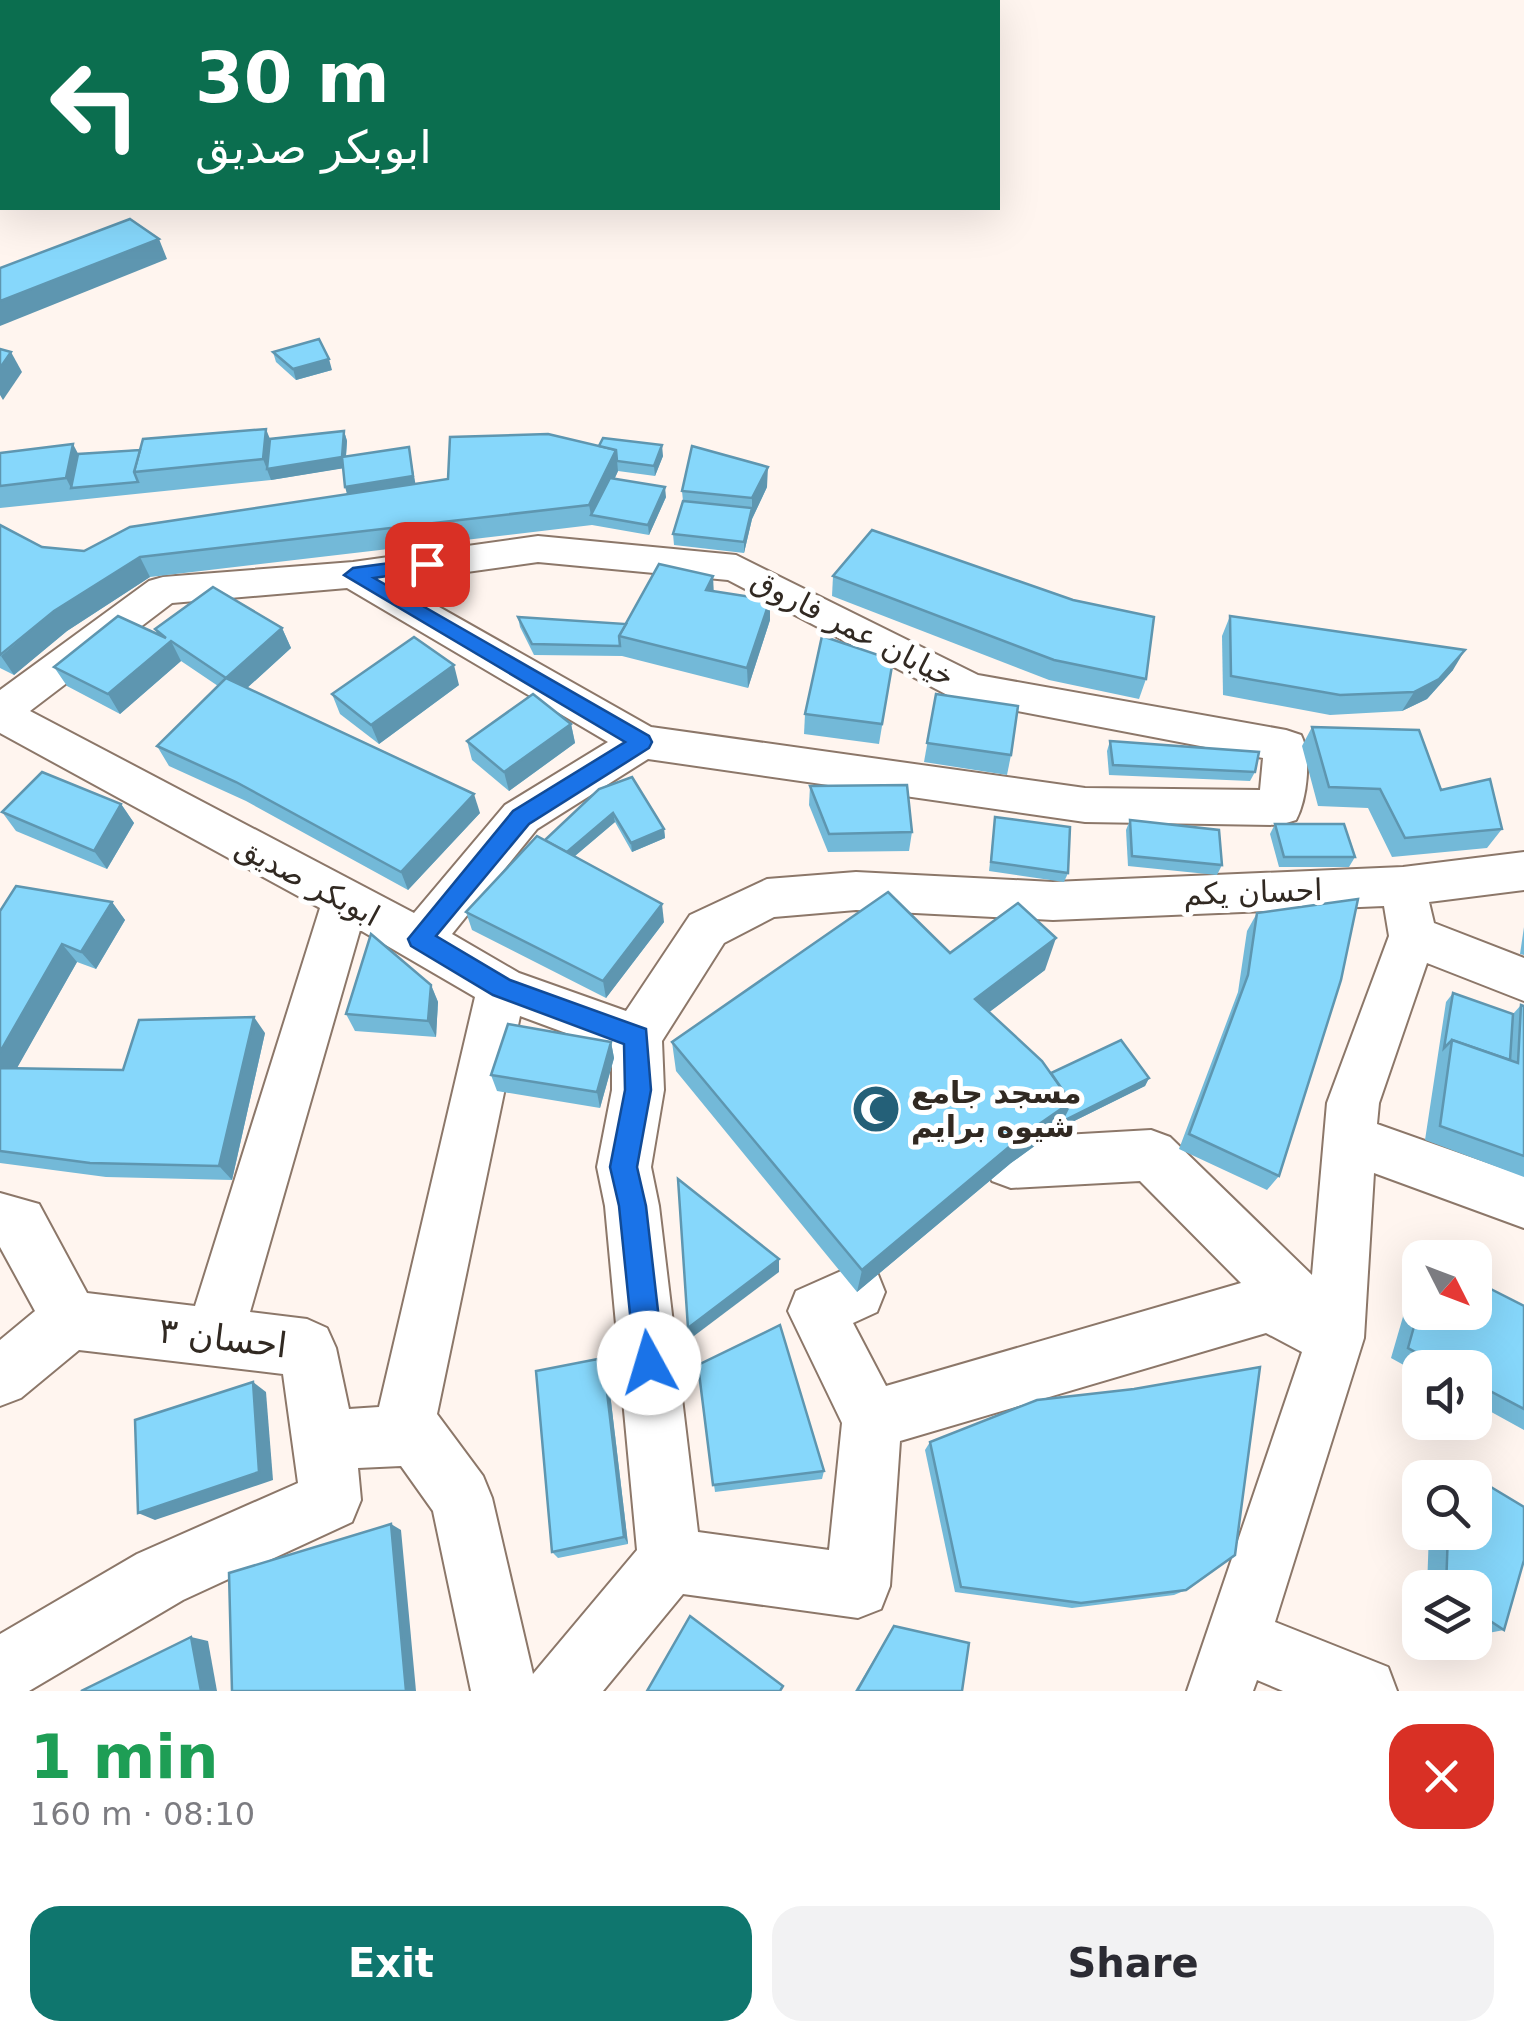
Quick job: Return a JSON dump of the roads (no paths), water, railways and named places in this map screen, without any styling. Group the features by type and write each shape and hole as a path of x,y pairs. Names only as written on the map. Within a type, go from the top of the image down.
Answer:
{"street":[{"name":"خیابان عمر فاروق","path":"0,713 163,590 353,575 538,550 736,568 969,688 1286,746 1280,808 1085,805 642,742"},
{"path":"353,575 642,742 521,818 420,939"},
{"name":"ابوبکر صدیق","path":"0,713 420,939 502,988 637,1037"},
{"name":"احسان یکم","path":"637,1037 707,929 767,898 856,891 1052,901 1403,886 1524,871"},
{"path":"1364,1691 1229,1665 1335,1338 1352,1103 1413,936 1403,886"},
{"path":"214,1337 346,902"},
{"path":"1413,936 1524,980"},
{"path":"402,1435 502,988"},
{"path":"560,1691 670,1560 632,1206 624,1167 638,1090 637,1037"},
{"path":"1352,1140 1524,1202"},
{"path":"1011,1163 1151,1154 1335,1338"},
{"path":"0,1220 20,1222 70,1320 0,1377"},
{"path":"670,1560 858,1586 872,1420 816,1311 857,1292"},
{"path":"872,1420 1268,1304 1335,1338"},
{"name":"احسان ۳","path":"70,1320 307,1348 325,1440"},
{"path":"0,1671 160,1577 330,1500 325,1440 416,1434 461,1498 504,1691"}],"place":[{"name":"مسجد جامع شیوه برایم","path":"876,1109"}]}
